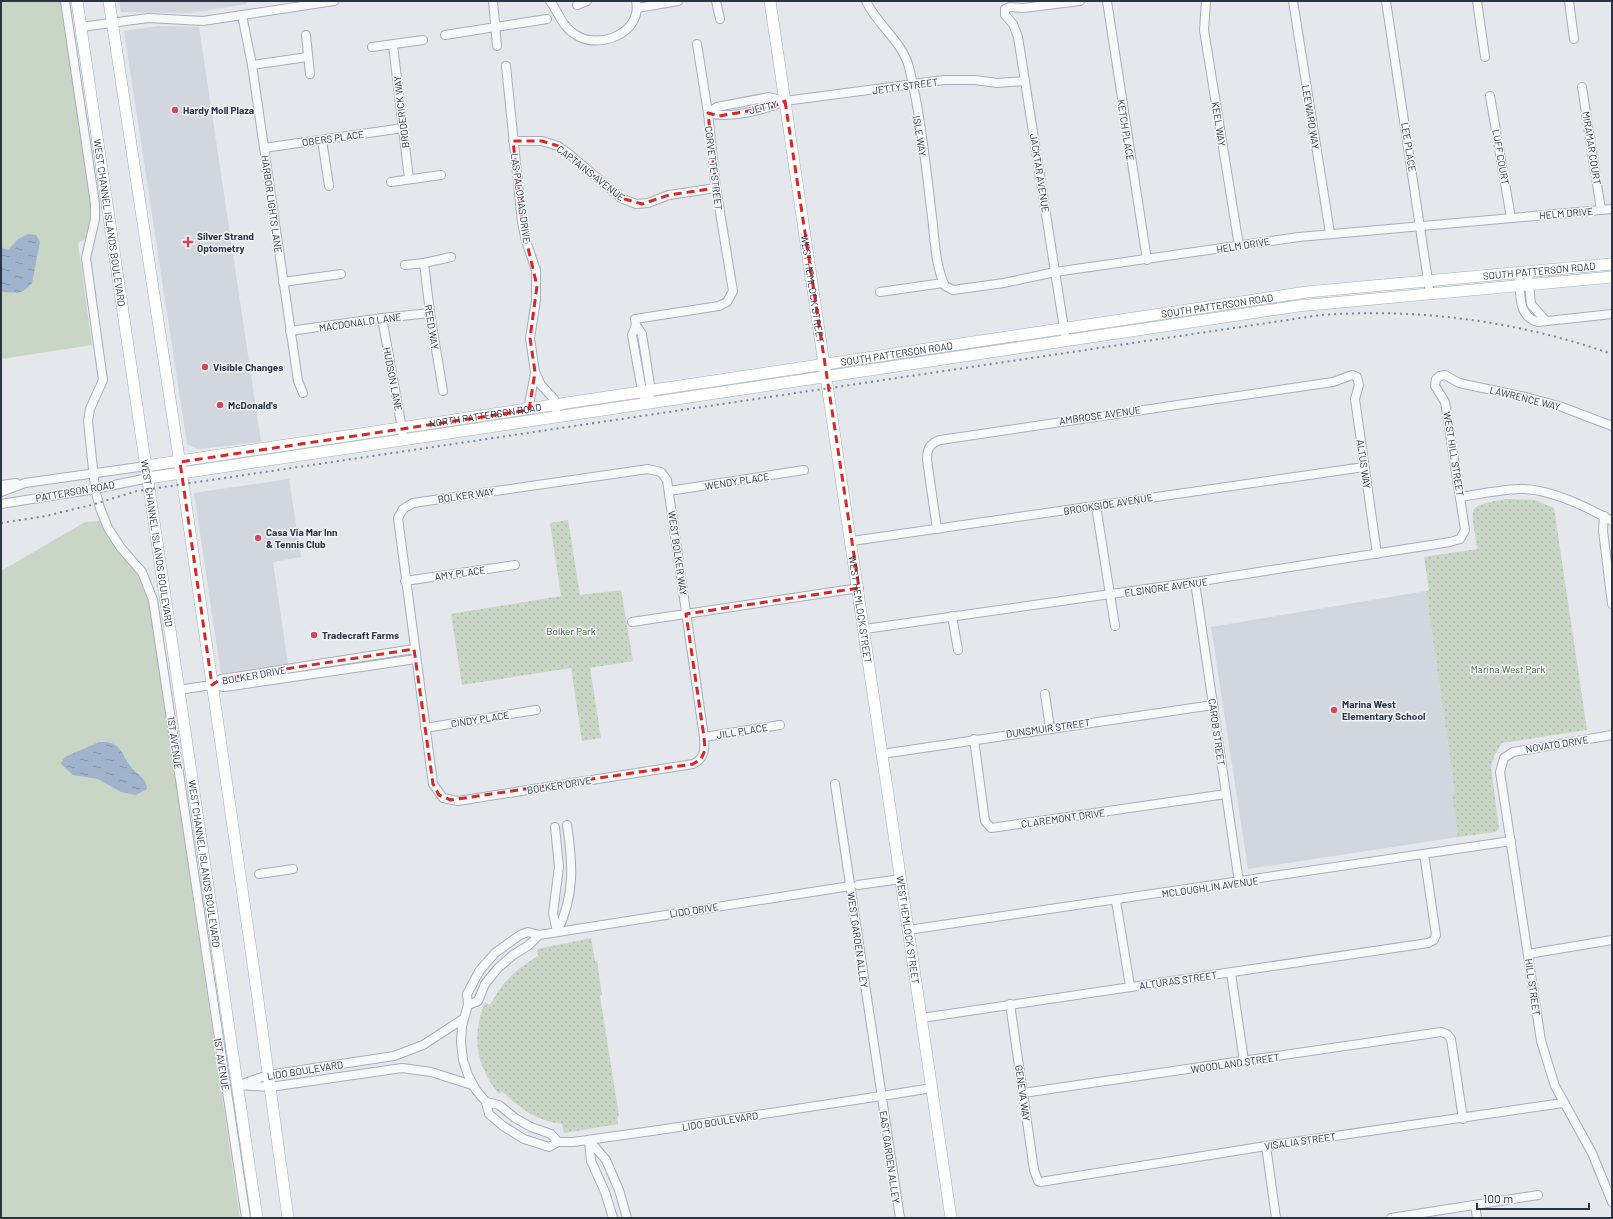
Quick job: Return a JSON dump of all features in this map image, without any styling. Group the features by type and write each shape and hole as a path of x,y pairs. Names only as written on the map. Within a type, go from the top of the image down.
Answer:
{"street":[{"name":"1ST AVENUE","path":"65,1 95,204 95,219 86,258 103,380 90,409 88,421 95,489 100,508 108,528 121,548 142,572 153,600 246,1218"},
{"name":"WEST CHANNEL ISLANDS BOULEVARD","path":"77,1 257,1218"},
{"path":"109,1 182,473 288,1218"},
{"path":"81,27 148,18 203,21 319,2 334,1"},
{"path":"493,1 497,46"},
{"path":"550,1 564,26 570,32 585,39 596,41 612,38 623,32 632,22 637,4 678,1"},
{"path":"577,5 587,1"},
{"path":"716,1 720,19"},
{"name":"WEST HEMLOCK STREET","path":"770,1 859,588 882,754 951,1218"},
{"name":"ISLE WAY","path":"866,1 876,19 898,44 904,54 913,85 940,272 944,283"},
{"name":"JACKTAR AVENUE","path":"1066,341 1016,29 1005,15 1005,9 1010,7 1022,8 1080,1"},
{"name":"KETCH PLACE","path":"1107,1 1147,260"},
{"name":"KEEL WAY","path":"1206,1 1204,30 1239,246"},
{"name":"LEEWARD WAY","path":"1293,1 1330,233"},
{"name":"LEE PLACE","path":"1386,1 1430,294"},
{"path":"1477,1 1485,57"},
{"path":"1569,1 1574,39"},
{"name":"HARBOR LIGHTS LANE","path":"242,15 252,66 298,381 303,393"},
{"path":"445,35 547,19"},
{"path":"306,35 307,57 310,74"},
{"path":"372,47 423,40"},
{"name":"CORVETTE STREET","path":"646,392 642,334 636,322 719,306 727,302 733,291 716,188 708,114 696,44"},
{"name":"BRODERICK WAY","path":"393,45 409,179"},
{"path":"252,66 307,57"},
{"name":"LAS PALOMAS DRIVE","path":"506,66 522,222 526,241 536,270 536,293 530,338 535,372 541,385 554,399 557,417"},
{"name":"JETTY STREET","path":"785,101 957,79 997,83 1025,81"},
{"name":"MIRAMAR COURT","path":"1582,87 1601,210"},
{"name":"LUFF COURT","path":"1490,96 1511,218"},
{"name":"JETTY","path":"708,114 719,116 772,107 785,101"},
{"name":"OBERS PLACE","path":"264,148 403,128"},
{"path":"322,140 328,186"},
{"name":"CAPTAINS AVENUE","path":"513,141 542,141 558,146 621,198 636,204 648,203 669,195 716,188"},
{"path":"391,182 441,175"},
{"name":"HELM DRIVE","path":"880,292 944,283 949,289 958,290 1055,272 1330,233 1612,209"},
{"path":"405,265 424,263 451,257"},
{"name":"REED WAY","path":"424,263 430,313 443,391"},
{"name":"SOUTH PATTERSON ROAD","path":"825,364 1307,292 1612,264"},
{"path":"1523,272 1524,285 1521,302 1526,316 1538,322 1545,320 1612,314"},
{"path":"283,282 341,274"},
{"name":"SOUTH PATTERSON ROAD","path":"826,377 1314,304 1612,278"},
{"name":"MACDONALD LANE","path":"290,331 430,313"},
{"name":"HUDSON LANE","path":"382,318 404,440"},
{"name":"NORTH PATTERSON ROAD","path":"146,466 555,406 825,364"},
{"path":"528,410 535,372"},
{"name":"AMBROSE AVENUE","path":"937,529 927,451 930,445 940,440 1333,382 1349,375 1356,375"},
{"name":"ALTUS WAY","path":"1356,375 1359,385 1355,398 1377,554"},
{"name":"LAWRENCE WAY","path":"1438,377 1445,375 1459,383 1526,397 1562,407 1612,426"},
{"name":"NORTH PATTERSON ROAD","path":"148,478 826,377"},
{"name":"WEST HILL STREET","path":"1438,377 1435,386 1445,402 1465,530 1464,535"},
{"path":"646,392 648,404"},
{"name":"PATTERSON ROAD","path":"1,492 25,483 146,466"},
{"name":"BROOKSIDE AVENUE","path":"852,541 1364,466"},
{"name":"BOLKER WAY","path":"416,659 398,518 403,509 413,503 648,469 661,472 667,480 669,491"},
{"name":"WENDY PLACE","path":"669,491 804,470"},
{"name":"PATTERSON ROAD","path":"1,504 95,489 148,478"},
{"path":"1,485 25,483"},
{"path":"1460,497 1519,489 1536,490 1552,494 1604,516 1612,521"},
{"name":"WEST BOLKER WAY","path":"669,491 686,614"},
{"path":"1096,506 1115,626"},
{"path":"1604,516 1603,532 1612,604"},
{"name":"ELSINORE AVENUE","path":"865,629 1109,595 1377,554 1460,540 1464,535"},
{"name":"AMY PLACE","path":"405,581 515,565"},
{"name":"CAROB STREET","path":"1195,582 1239,882"},
{"path":"632,622 859,588"},
{"name":"BOLKER DRIVE","path":"178,690 212,685 224,687 232,686 416,659 425,728 436,789 443,798 458,801 693,764 701,759 705,753 704,737 686,614"},
{"path":"952,616 958,650"},
{"name":"BOLKER DRIVE","path":"212,685 221,680 414,649"},
{"path":"1045,694 1050,728"},
{"name":"DUNSMUIR STREET","path":"882,754 974,739 1213,705"},
{"name":"CINDY PLACE","path":"425,728 536,710"},
{"name":"JILL PLACE","path":"704,737 780,725"},
{"name":"NOVATO DRIVE","path":"1504,758 1518,750 1612,736"},
{"name":"CLAREMONT DRIVE","path":"974,739 985,821 991,828 1226,794"},
{"name":"HILL STREET","path":"1504,758 1500,772 1542,1041 1551,1074 1563,1103 1592,1153 1612,1202"},
{"name":"WEST GARDEN ALLEY","path":"835,784 854,886 885,1096"},
{"path":"557,932 566,913 571,889 571,855 567,825"},
{"path":"555,827 559,868 553,913 557,932"},
{"name":"MCLOUGHLIN AVENUE","path":"908,930 1511,841"},
{"name":"ALTURAS STREET","path":"922,1018 1130,986 1231,973 1421,945 1434,940 1436,935 1424,854"},
{"path":"259,874 293,868"},
{"name":"LIDO DRIVE","path":"463,1019 468,1005 467,994 475,978 488,960 520,935 528,932 539,935 901,879"},
{"path":"1116,900 1130,986"},
{"name":"LIDO DRIVE","path":"468,1005 478,1000 486,984 498,968 529,945 539,935"},
{"path":"1528,954 1612,940"},
{"path":"1231,973 1244,1061"},
{"name":"GENEVA WAY","path":"1010,1004 1034,1170 1038,1181"},
{"name":"LIDO BOULEVARD","path":"238,1085 268,1075 394,1056 423,1045 463,1019"},
{"name":"LIDO BOULEVARD","path":"463,1019 461,1032 462,1052 472,1085 486,1102 489,1114 511,1132 524,1139 549,1147 558,1142 588,1140 932,1088"},
{"name":"WOODLAND STREET","path":"1023,1093 1437,1032 1447,1034 1451,1039 1463,1119"},
{"name":"LIDO BOULEVARD","path":"238,1085 270,1088 402,1068 431,1072 472,1085"},
{"name":"EAST GARDEN ALLEY","path":"885,1096 900,1218"},
{"name":"LIDO BOULEVARD","path":"486,1102 499,1105 515,1118 531,1127 551,1134 558,1142"},
{"name":"VISALIA STREET","path":"1038,1181 1043,1183 1266,1146 1463,1119 1563,1103"},
{"path":"588,1140 591,1161 605,1192 613,1218"},
{"path":"588,1140 606,1160 619,1190 627,1218"},
{"path":"1266,1146 1276,1218"},
{"path":"1391,1218 1538,1195"},
{"path":"1475,1206 1477,1218"}],"highlighted area":[{"path":"785,101 859,588 686,614 704,737 705,750 701,759 693,764 451,800 439,795 433,784 414,649 221,679 212,685 180,462 529,410 535,372 530,338 537,286 522,222 513,141 542,141 558,146 621,198 642,204 669,195 716,188 708,113 719,116 772,107"}],"shaded area":[{"path":"119,1 247,1 247,4 190,13 121,12"},
{"name":"Hardy Moll Plaza","path":"158,26 199,27 261,442 198,449 187,444 124,31"},
{"path":"289,479 301,557 273,562 288,664 221,674 194,493"},
{"name":"Marina West Elementary School","path":"1426,591 1455,793 1452,794 1458,837 1248,869 1211,627"}],"green space":[{"path":"1,1 62,1 92,204 92,216 87,238 78,243 92,345 1,359"},
{"name":"Marina West Park","path":"1507,499 1535,500 1554,508 1587,730 1502,743 1494,756 1491,768 1499,829 1495,832 1458,837 1452,794 1455,793 1426,591 1429,590 1424,557 1477,549 1473,511 1476,507 1482,504"},
{"name":"Bolker Park","path":"568,520 580,595 621,590 633,661 590,668 601,738 582,741 571,668 462,685 451,614 561,596 550,523"},
{"path":"100,521 111,541 131,563 144,582 150,606 240,1218 1,1218 1,571 85,522"},
{"path":"591,938 595,961 597,961 602,995 600,996 619,1116 617,1117 618,1124 564,1133 562,1124 537,1117 522,1109 502,1091 499,1094 485,1073 481,1062 477,1039 478,1027 485,1003 490,1005 510,977 538,956 537,949"}],"water":[{"path":"28,234 36,235 40,242 32,283 25,290 18,293 3,292 1,290 1,247 8,250 18,239"},
{"path":"99,742 111,743 117,746 131,767 144,779 147,789 136,795 121,792 98,779 73,775 62,765 61,763 65,757"}],"railway":[{"path":"1,523 46,516 91,505 137,491 1321,315 1358,313 1395,314 1468,320 1505,325 1541,333 1612,354"}],"place":[{"name":"Hardy Moll Plaza","path":"175,110"},
{"name":"Silver Strand Optometry","path":"188,242"},
{"name":"Visible Changes","path":"205,367"},
{"name":"McDonald's","path":"220,405"},
{"name":"Casa Via Mar Inn & Tennis Club","path":"258,538"},
{"name":"Tradecraft Farms","path":"314,635"},
{"name":"Marina West Elementary School","path":"1334,710"}]}
